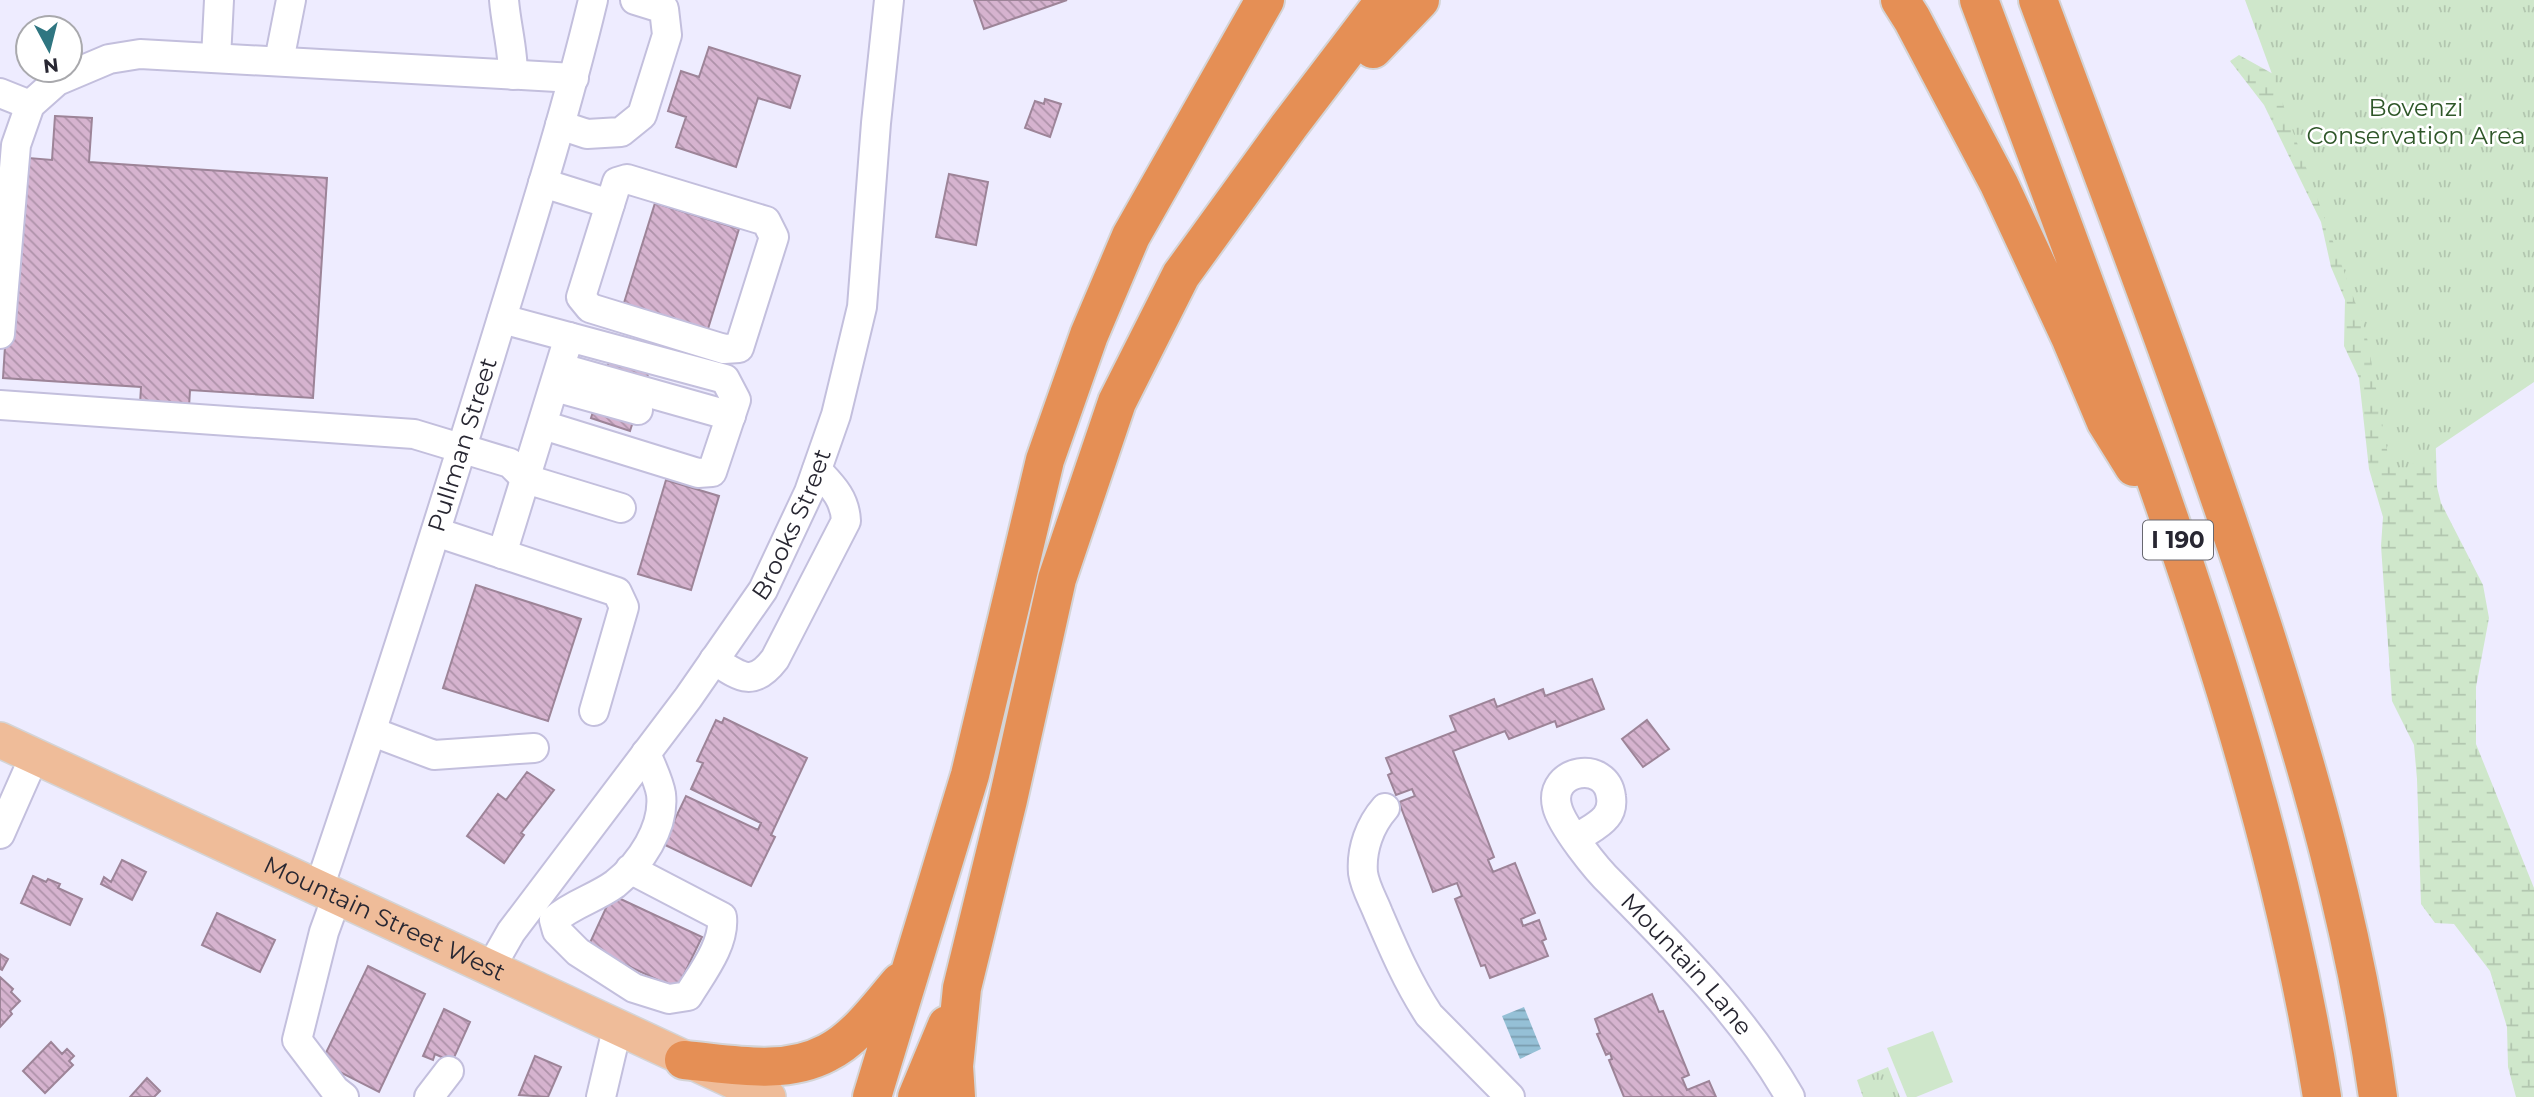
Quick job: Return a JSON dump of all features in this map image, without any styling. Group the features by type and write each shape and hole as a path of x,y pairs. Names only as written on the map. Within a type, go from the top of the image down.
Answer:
{"highway":[{"path":"872,1097 970,775 1045,460 1089,335 1131,236 1265,0"},
{"path":"956,1097 954,1066 962,988 1057,579 1116,402 1181,275 1385,0"},
{"path":"1289,126 1370,53 1420,0"},
{"path":"1900,0 1999,184 2071,339 2106,422 2179,543"},
{"name":"I 190","path":"1979,0 2179,543 2215,649 2296,952 2322,1097"},
{"name":"I 190","path":"2038,0 2218,490 2286,697 2351,946 2378,1097"},
{"path":"684,1060 776,1067 804,1062 829,1053 851,1036 909,973"},
{"path":"917,1097 962,988"}],"main road":[{"name":"Mountain Street West","path":"0,740 768,1097"}],"street":[{"path":"216,58 219,0"},
{"path":"279,61 291,0"},
{"path":"505,0 513,53 513,75"},
{"name":"Pullman Street","path":"344,1097 335,1090 297,1041 324,932 328,892 373,732 543,183 574,78 593,0"},
{"path":"560,125 587,134 621,132 642,115 667,35 664,9 635,0"},
{"name":"Brooks Street","path":"491,968 510,932 646,753 763,590 809,492 836,415 862,307 876,123 890,0"},
{"path":"0,334 16,145 30,105 57,81 109,59 140,54 574,78"},
{"path":"0,93 30,105"},
{"path":"627,179 766,221 774,237 739,348 724,349 590,308 581,297 610,204 617,182 627,179"},
{"path":"543,183 610,204"},
{"path":"502,319 562,361 730,417"},
{"path":"543,425 698,473 712,472 730,417 724,379 562,361"},
{"path":"502,554 562,361"},
{"path":"0,405 414,434 510,464 526,479 621,508"},
{"path":"714,660 738,676 752,678 766,671 775,659 846,521 846,506 817,470"},
{"path":"436,532 617,592 624,607 594,711"},
{"path":"373,732 434,755 534,748"},
{"path":"629,870 722,917 723,931 688,996 669,999 634,988 578,952 557,931 554,920 614,884 642,857 659,823 661,794 646,753"},
{"path":"0,834 34,757"},
{"path":"1385,808 1377,817 1366,840 1363,873 1384,927 1418,999 1429,1015 1510,1097"},
{"name":"Mountain Lane","path":"1576,839 1607,880 1717,994 1770,1061 1790,1097"},
{"path":"601,1097 617,1029"},
{"path":"429,1097 449,1070"}],"green space":[{"name":"Bovenzi Conservation Area","path":"2245,0 2534,0 2534,382 2399,473 2389,461 2366,332"},
{"path":"2239,55 2275,75 2434,389 2437,487 2441,503 2483,585 2489,618 2476,687 2476,744 2534,888 2534,1097 2516,1097 2508,1067 2507,1027 2490,971 2454,924 2435,923 2421,904 2414,745 2392,701 2381,546 2383,517 2369,469 2359,378 2344,346 2345,300 2331,267 2321,222 2264,105 2230,61"},
{"path":"1933,1031 1953,1082 1916,1097 1907,1097 1887,1048"},
{"path":"1888,1067 1900,1097 1863,1097 1857,1080"}],"water":[{"path":"1524,1007 1541,1049 1520,1059 1502,1016"}],"building":[{"path":"974,0 1067,0 984,29"},
{"path":"709,47 800,76 790,108 758,98 736,167 676,147 686,117 668,111 681,71 699,77"},
{"path":"1045,99 1061,104 1050,137 1025,128 1035,101 1044,104"},
{"path":"55,116 92,118 89,162 327,178 313,398 190,390 189,407 140,404 141,387 3,378 17,157 52,160"},
{"path":"949,174 988,182 976,245 936,237"},
{"path":"655,203 739,229 707,332 623,306"},
{"path":"611,355 650,368 630,431 591,418"},
{"path":"666,480 719,496 691,590 638,574"},
{"path":"476,585 581,619 548,721 443,688"},
{"path":"1592,679 1604,709 1557,727 1555,721 1509,739 1505,731 1453,751 1494,857 1488,860 1493,872 1515,863 1535,913 1521,919 1523,926 1539,920 1546,939 1542,941 1548,956 1490,978 1485,965 1481,966 1455,899 1462,896 1457,883 1433,892 1399,802 1415,796 1412,789 1396,795 1388,775 1392,773 1386,758 1456,731 1450,716 1494,699 1497,707 1543,689 1545,696"},
{"path":"724,718 807,758 771,835 775,837 751,886 663,844 686,796 758,830 761,823 691,789 703,763 697,761 716,720 722,723"},
{"path":"1647,720 1669,749 1643,767 1622,739"},
{"path":"527,772 554,790 521,833 524,835 504,863 467,836 498,794 506,800"},
{"path":"122,860 146,872 132,900 101,884 104,877 111,882"},
{"path":"33,876 60,884 58,888 82,899 70,925 21,903"},
{"path":"612,895 702,937 677,989 588,947"},
{"path":"217,913 275,940 260,972 202,945"},
{"path":"0,954 8,959 2,970 0,969"},
{"path":"368,966 425,994 379,1092 328,1066 323,1059"},
{"path":"0,977 13,989 11,992 20,1001 0,1027"},
{"path":"1652,994 1659,1012 1663,1011 1689,1075 1682,1078 1687,1090 1709,1081 1716,1097 1624,1097 1609,1060 1612,1059 1610,1053 1606,1055 1597,1034 1600,1033 1595,1019"},
{"path":"444,1009 470,1022 452,1062 435,1054 433,1060 423,1056"},
{"path":"51,1042 62,1054 67,1049 74,1056 69,1061 73,1065 45,1093 23,1071"},
{"path":"535,1056 561,1067 548,1097 519,1095"},
{"path":"147,1078 160,1091 154,1097 130,1097"}]}
